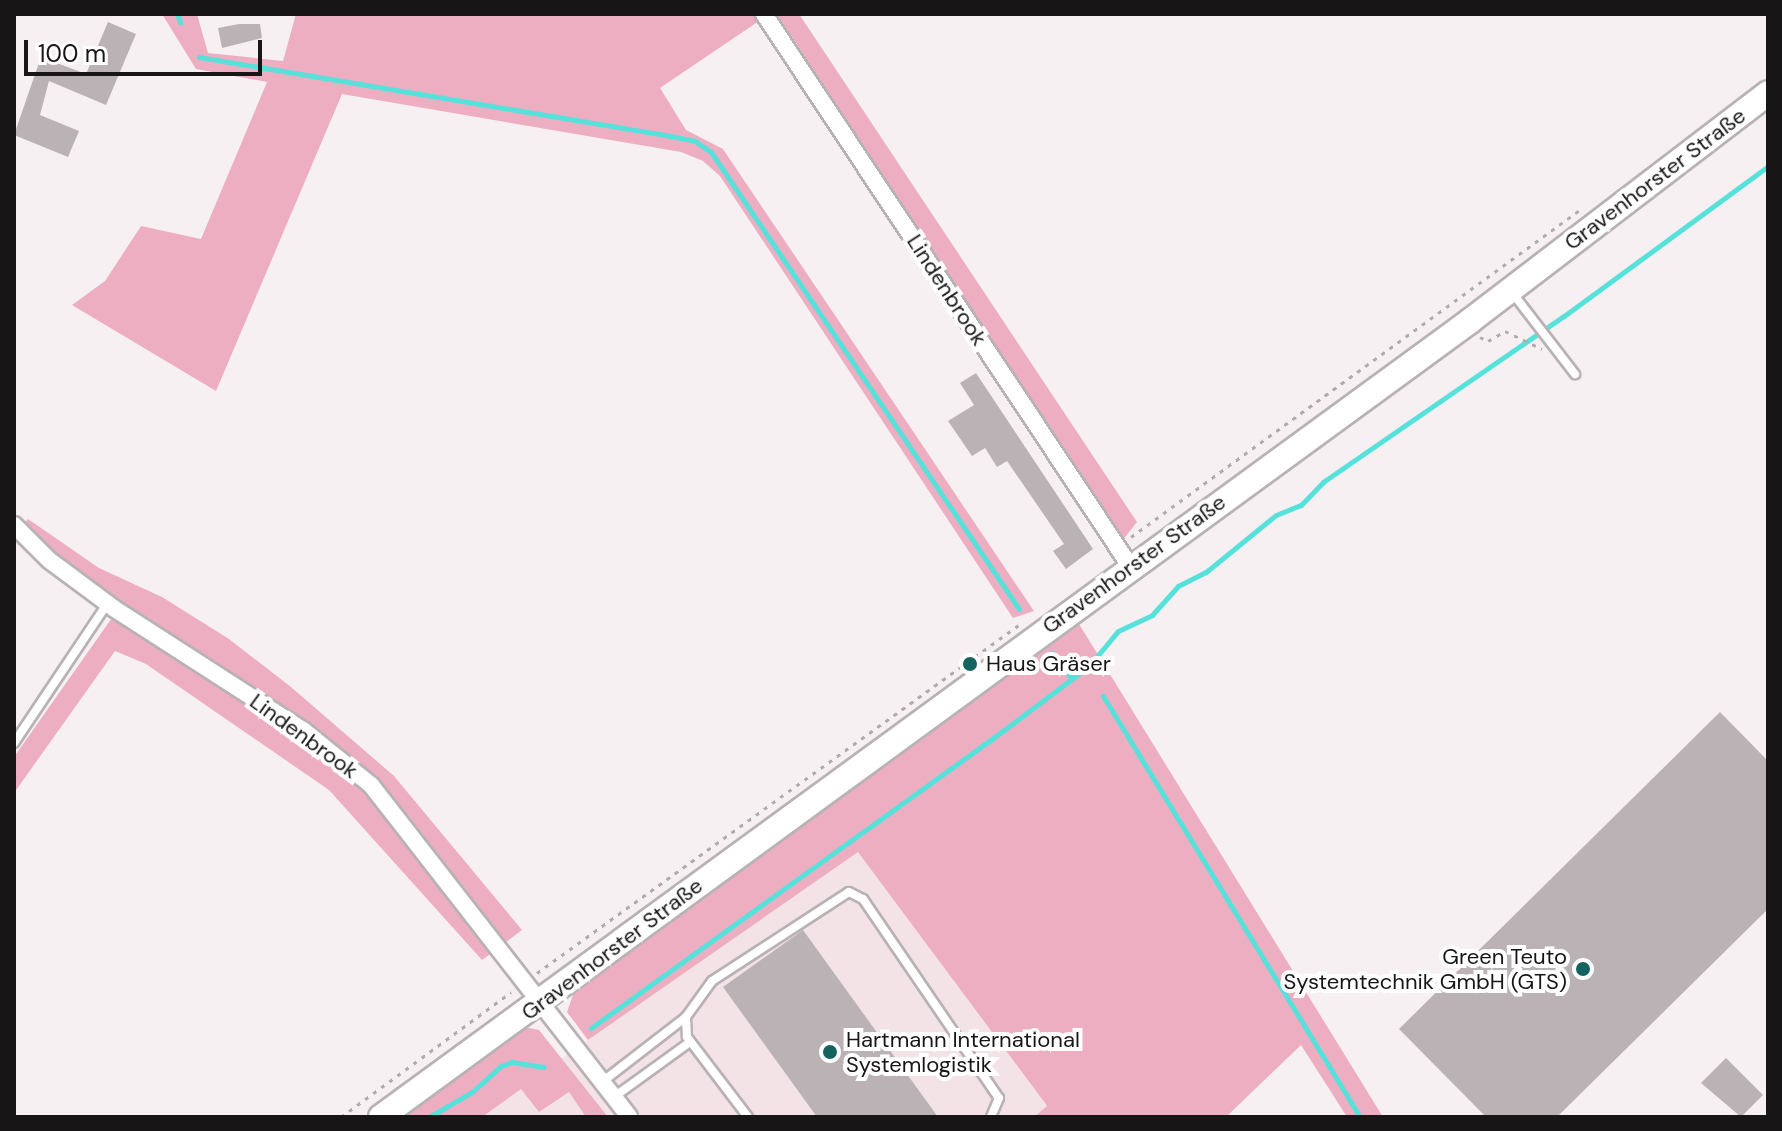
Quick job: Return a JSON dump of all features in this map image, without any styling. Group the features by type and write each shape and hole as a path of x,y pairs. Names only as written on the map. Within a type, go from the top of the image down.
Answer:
{"main road":[{"name":"Gravenhorster Straße","path":"381,1117 540,1003 1126,560 1511,291 1768,93"}],"street":[{"name":"Lindenbrook","path":"764,14 1126,560"},
{"name":"Lindenbrook","path":"14,525 49,560 108,603 340,756 371,785 629,1117"}],"lane":[{"path":"1511,291 1575,374"},
{"path":"14,743 108,603"},
{"path":"602,1082 686,1017 712,981 849,892 855,894 999,1098 991,1117"},
{"path":"686,1017 690,1042 748,1117"},
{"path":"614,1097 690,1042"}],"path":[{"path":"1126,560 1131,537 1593,200"},
{"path":"341,1117 1012,626 1025,621"}],"shaded area":[{"path":"162,14 197,14 208,53 283,61 296,14 755,14 759,21 660,88 686,130 723,149 1034,611 1013,618 720,176 703,161 681,152 342,94 216,391 72,305 105,281 141,226 201,239 267,82 196,69"},
{"path":"777,14 799,14 1137,522 1122,541"},
{"path":"28,519 99,568 162,597 229,639 291,687 394,776 522,930 482,960 329,790 146,664 115,651 14,793 14,757 121,605 54,556 24,524"},
{"path":"1079,624 1383,1117 1347,1117 1301,1045 1226,1117 1034,1117 1047,1106 858,852 588,1040 567,1012 575,989"},
{"path":"858,851 1047,1107 1034,1117 478,1117"},
{"path":"518,1029 539,1030 608,1117 586,1117 569,1092 539,1112 521,1089 482,1117 389,1117"}],"building":[{"path":"108,22 136,34 106,105 49,81 40,115 79,131 68,157 14,135 41,57 86,74"},
{"path":"260,24 262,38 222,48 218,28"},
{"path":"976,373 1093,549 1066,569 1053,551 1064,544 1007,461 997,467 985,448 972,456 948,421 974,405 960,383"},
{"name":"Green Teuto Systemtechnik GmbH (GTS)","path":"1720,712 1768,761 1768,909 1557,1117 1486,1117 1399,1029"},
{"name":"Hartmann International Systemlogistik","path":"803,930 938,1117 817,1117 723,987"},
{"path":"1726,1058 1763,1095 1741,1117 1701,1083"}],"waterway":[{"path":"177,14 180,22"},
{"path":"199,57 695,141 711,152 1019,609"},
{"path":"591,1028 1089,666 1118,631 1152,615 1178,586 1206,572 1276,515 1301,505 1323,482 1564,316 1768,166"},
{"path":"1052,653 1071,677"},
{"path":"1103,696 1360,1117"},
{"path":"429,1117 472,1092 501,1066 512,1062 544,1067"}],"place":[{"name":"Haus Gräser","path":"970,664"},
{"name":"Green Teuto Systemtechnik GmbH (GTS)","path":"1583,969"},
{"name":"Hartmann International Systemlogistik","path":"830,1052"}]}
